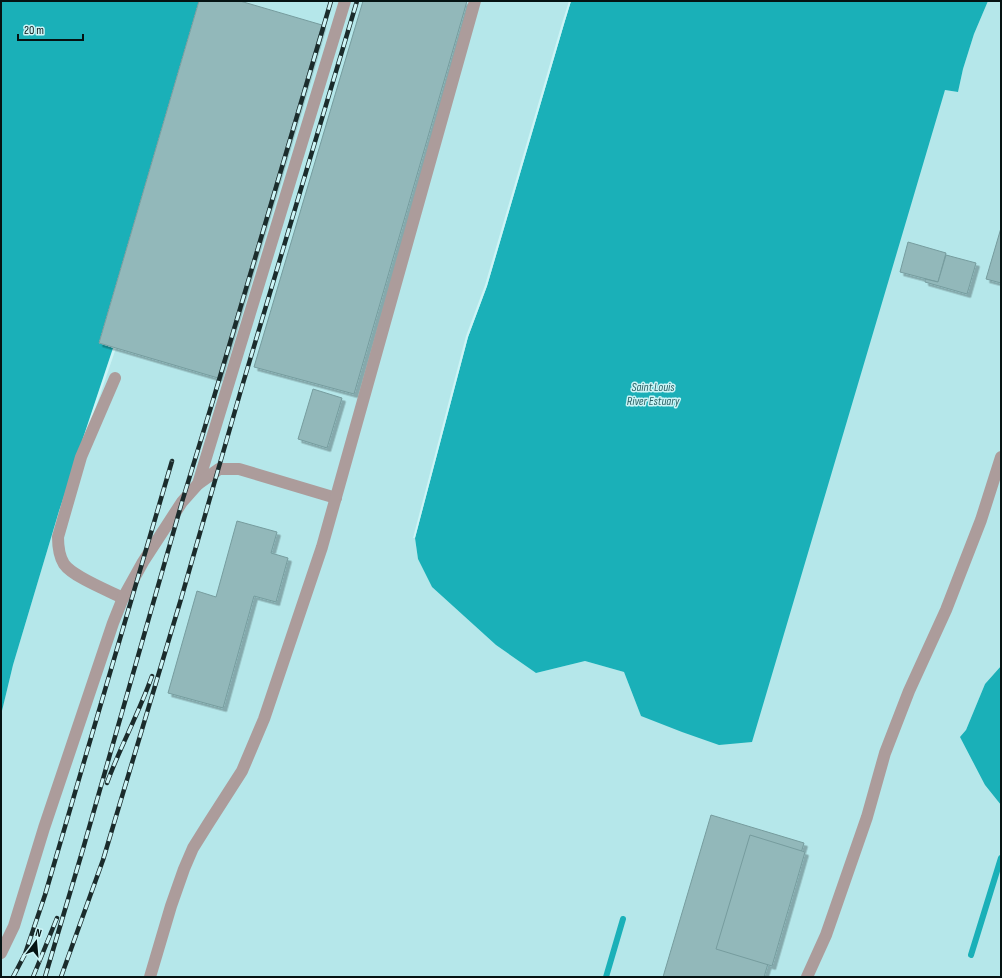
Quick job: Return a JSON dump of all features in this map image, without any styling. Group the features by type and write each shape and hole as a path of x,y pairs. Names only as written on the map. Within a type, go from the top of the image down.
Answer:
{"lane":[{"path":"198,484 346,1"},
{"path":"150,977 171,906 193,848 242,771 264,719 320,554 475,1"},
{"path":"115,378 81,457 58,537 58,546 64,564 71,571 124,598"},
{"path":"807,977 826,935 867,817 888,746 909,691 946,610 981,520 1001,457"},
{"path":"1,953 14,926 44,828 110,630 124,598 143,562 182,502 198,484 219,469 240,469 336,498"}],"shaded area":[{"path":"199,1 571,1 487,286 468,337 415,538 418,559 432,587 496,645 536,673 585,661 624,672 641,716 945,90 958,92 963,69 974,34 988,1 1001,1 1001,666 985,684 966,730 985,785 1001,805 1001,977 1,977 1,715 13,665 59,511 113,348"}],"water":[{"path":"1,1 199,1 99,343 114,348 59,511 13,665 1,715"},
{"name":"Saint Louis River Estuary","path":"571,1 988,1 974,34 963,69 958,92 945,90 752,742 719,745 641,716 624,672 585,661 536,673 496,645 432,587 418,559 415,538 468,337 487,286"},
{"path":"1001,666 1001,805 985,785 960,737 966,730 985,684"}],"pier":[{"path":"199,1 201,1 116,348 84,442 82,441 113,348 99,343"},
{"path":"569,1 571,1 487,286 468,337 415,538 413,538 466,336 485,285"}],"building":[{"path":"199,1 240,1 322,25 218,378 99,343"},
{"path":"363,1 467,1 354,394 254,367"},
{"path":"1001,228 1001,283 986,279"},
{"path":"908,242 946,253 938,282 900,272"},
{"path":"946,255 976,263 967,294 925,282 925,279 938,282"},
{"path":"313,389 342,398 327,448 298,439"},
{"path":"237,521 277,532 271,553 288,558 276,602 254,596 223,708 168,693 197,591 216,597"},
{"path":"711,815 804,843 764,977 663,977"},
{"path":"750,835 805,852 772,966 716,949"}],"waterway":[{"path":"971,955 1001,858"},
{"path":"606,977 623,919"}],"railway":[{"path":"45,977 182,502 331,1"},
{"path":"61,977 103,860 357,1"},
{"path":"13,977 25,954 45,895 172,461"},
{"path":"107,783 152,676"},
{"path":"33,977 57,918"}]}
